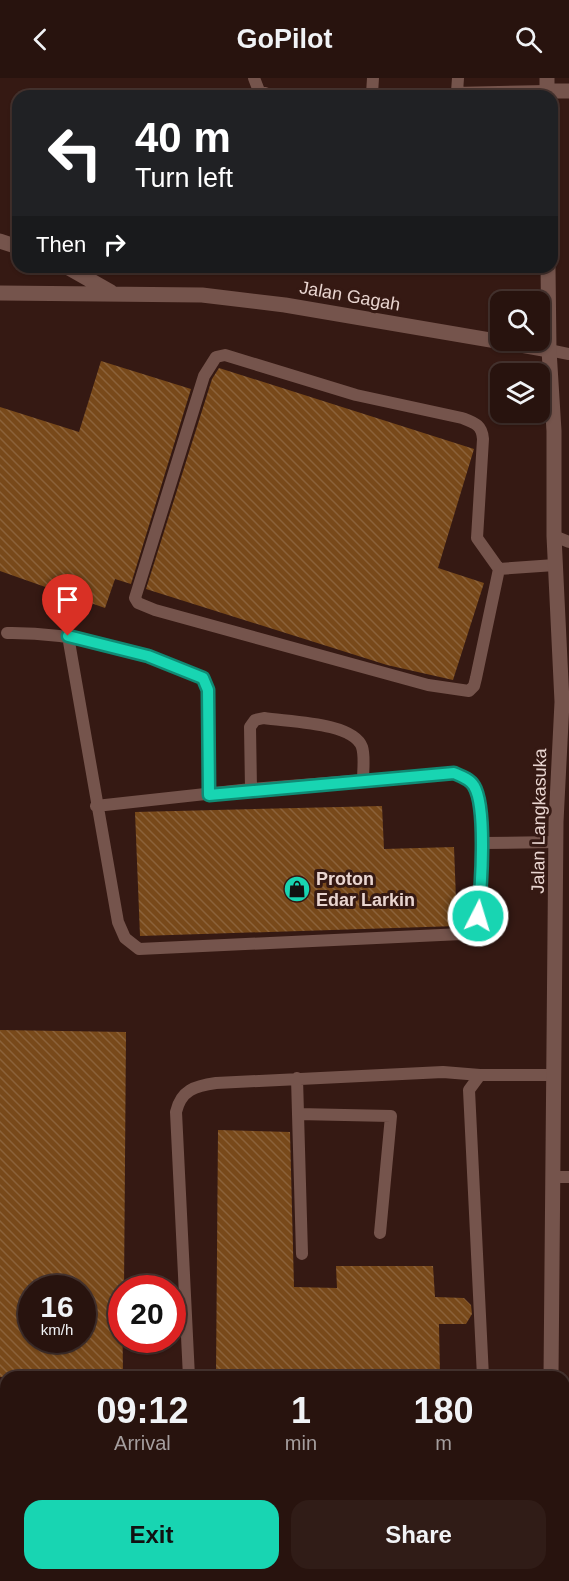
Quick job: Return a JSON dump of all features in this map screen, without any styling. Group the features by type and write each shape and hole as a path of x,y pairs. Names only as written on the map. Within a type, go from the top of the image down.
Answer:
{"main road":[{"path":"547,88 569,91"},
{"path":"78,273 114,293"},
{"name":"Jalan Langkasuka","path":"548,273 548,291"},
{"name":"Jalan Gagah","path":"0,293 202,295 285,305 490,340"},
{"name":"Jalan Langkasuka","path":"549,351 555,431 555,565 565,702 562,822 556,842 555,1076 562,1177 551,1371"}],"lane":[{"path":"502,90 547,88"},
{"path":"550,350 569,354"},
{"path":"225,355 356,394 462,418 478,425 482,429 483,439 477,538 499,569 476,678 468,691 428,685 155,610 138,603 135,598 204,376 216,357 225,355"},
{"path":"554,536 569,542"},
{"path":"499,569 555,565"},
{"path":"7,633 68,636 148,656 203,678 208,690 209,795"},
{"path":"68,636 96,806 118,922 126,938 139,949 462,934 473,927 478,916 483,843 475,786 467,778 454,773 251,789 96,806"},
{"path":"251,789 250,727 255,720 264,718 343,729 356,737 362,748 363,780"},
{"path":"483,843 556,842"},
{"path":"189,1371 176,1112 179,1099 189,1089 202,1085 297,1078 443,1072 555,1076"},
{"path":"480,1075 470,1086 468,1108 483,1371"},
{"path":"297,1078 302,1254"},
{"path":"298,1114 391,1116 380,1233"}],"building":[{"path":"101,361 191,389 131,584 115,579 105,608 0,571 0,407 79,432"},
{"path":"219,368 474,449 438,568 484,583 453,680 387,665 146,589 212,379"},
{"name":"Proton Edar Larkin","path":"382,806 384,849 454,847 457,926 140,936 135,812"},
{"path":"0,1030 126,1032 124,1275 108,1275 108,1353 123,1353 123,1371 0,1371"},
{"path":"218,1130 290,1132 294,1287 337,1288 336,1266 433,1266 435,1297 464,1298 471,1305 472,1314 466,1324 439,1324 440,1371 216,1371"}],"place":[{"name":"Proton Edar Larkin","path":"297,889"}],"route":[{"path":"68,636 148,656 203,678 208,690 209,795 251,789 454,773 467,778 475,786 483,843 478,916"}]}
